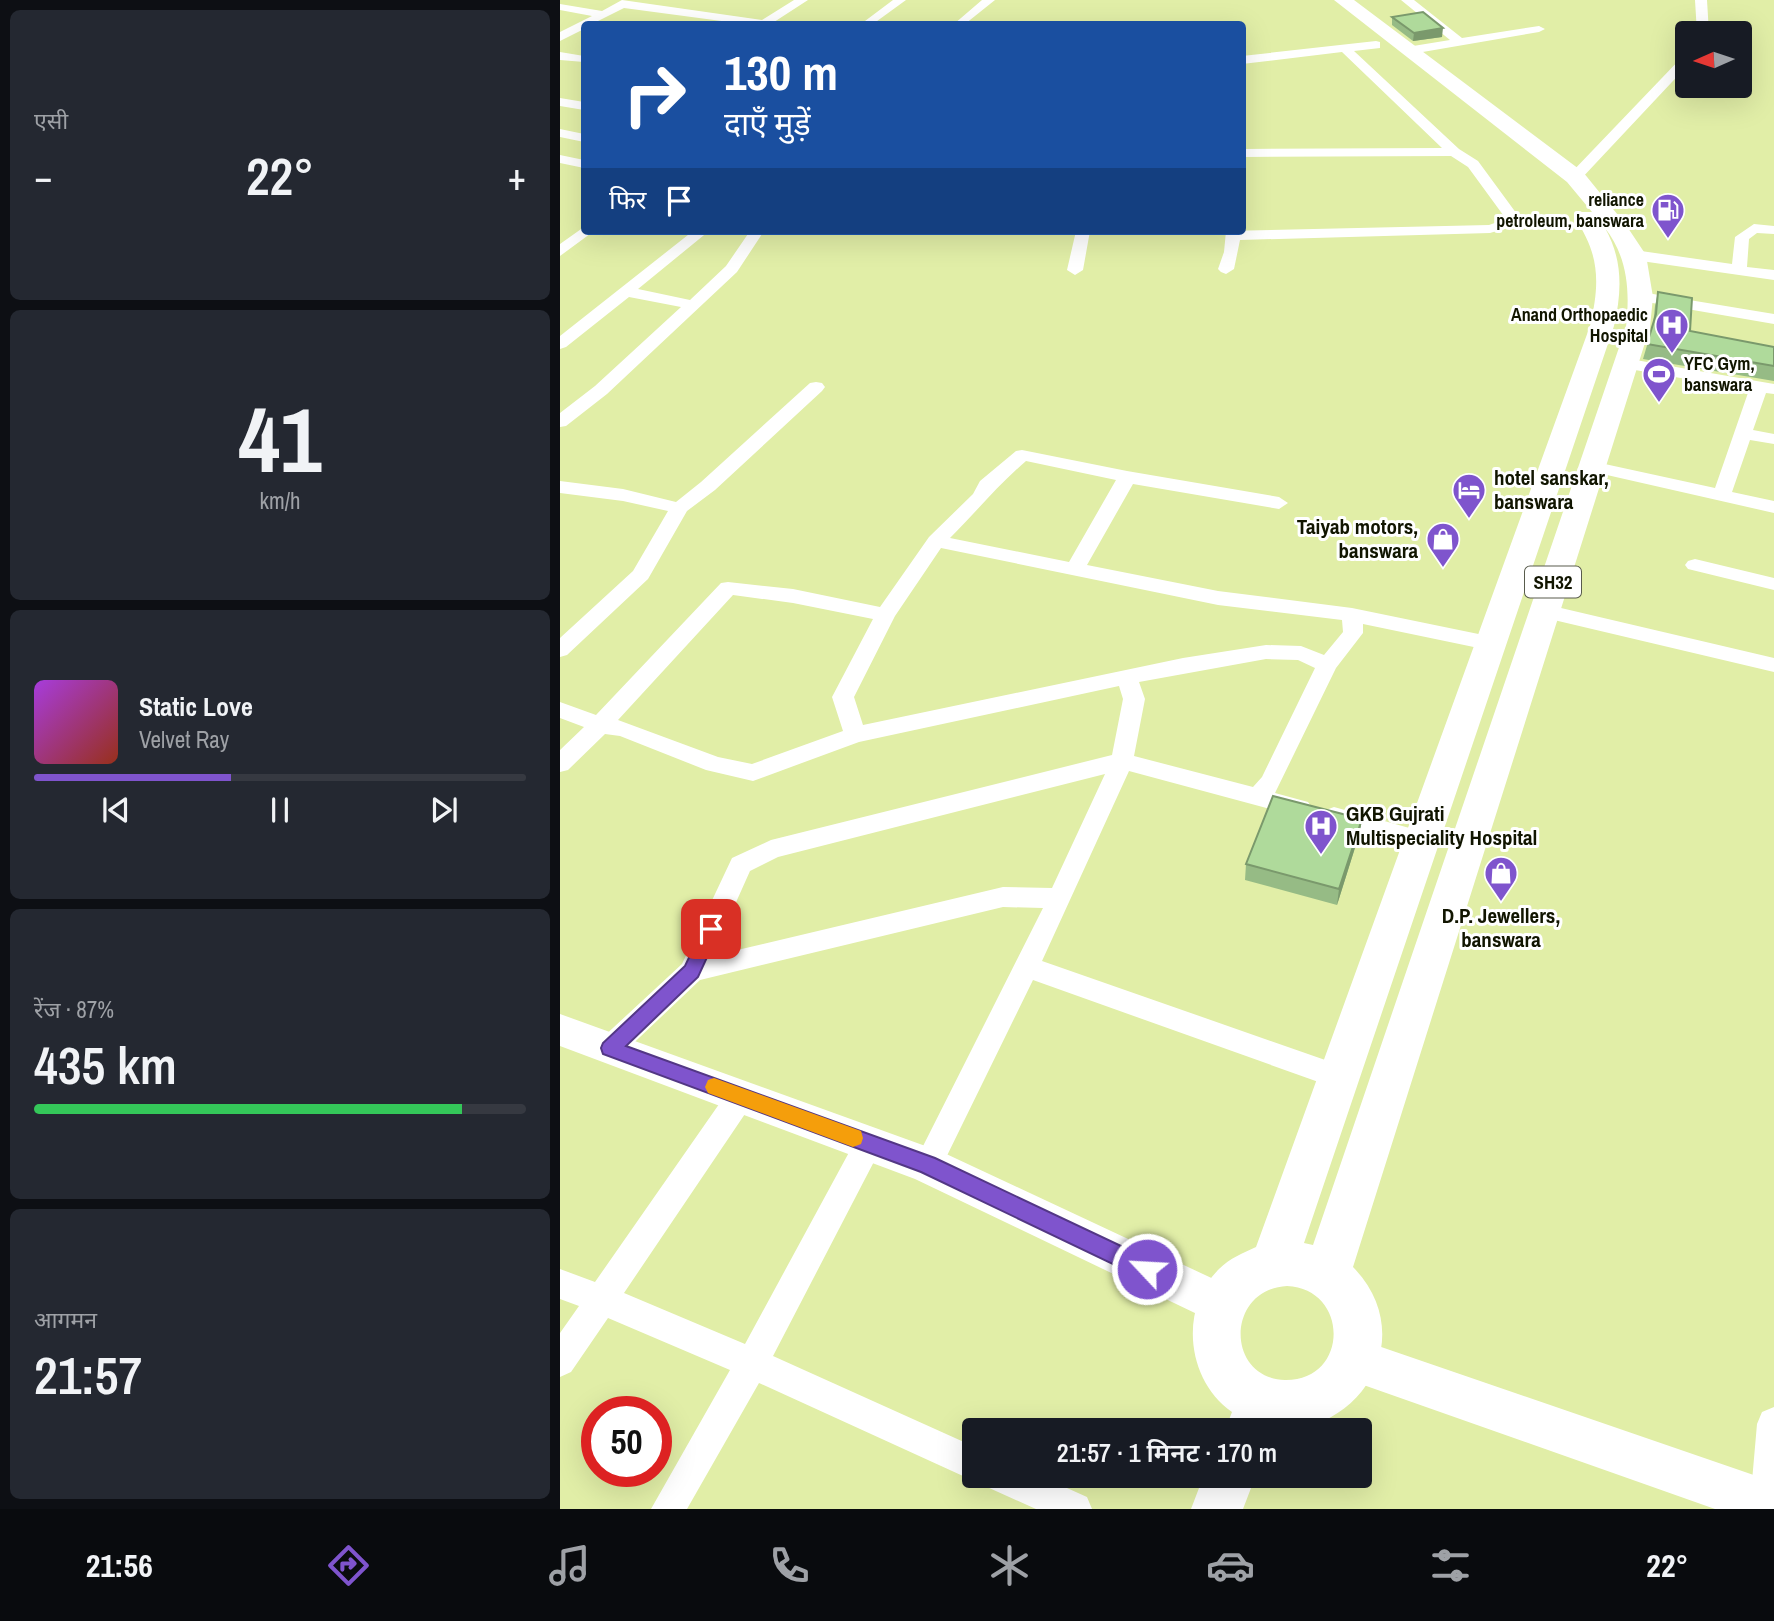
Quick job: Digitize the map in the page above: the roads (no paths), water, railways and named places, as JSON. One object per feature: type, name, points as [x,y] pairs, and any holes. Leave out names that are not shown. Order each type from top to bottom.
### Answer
[{"type":"main road","name":"SH32","points":[[1275,1263],[1493,644],[1609,300],[1609,269],[1604,247],[1588,221],[1564,193],[1524,159],[1361,47],[1315,0]]},
{"type":"main road","name":"SH32","points":[[1326,1277],[1638,327],[1641,297],[1634,255],[1618,230],[1575,177],[1412,50],[1343,0]]},
{"type":"main road","points":[[560,1030],[928,1165],[1220,1304]]},
{"type":"main road","points":[[1275,1263],[1293,1263],[1310,1268],[1340,1289],[1354,1314],[1358,1341],[1355,1360],[1341,1384],[1319,1400],[1301,1405],[1281,1405],[1256,1415],[1245,1390],[1231,1376],[1222,1359],[1216,1322],[1220,1304],[1242,1276],[1275,1263]]},
{"type":"main road","points":[[1355,1360],[1770,1505]]},
{"type":"main road","points":[[1217,1509],[1225,1488]]},
{"type":"street","points":[[769,21],[802,0]]},
{"type":"street","points":[[870,21],[900,0]]},
{"type":"street","points":[[963,21],[989,0]]},
{"type":"street","points":[[1407,0],[1460,42]]},
{"type":"street","points":[[1701,0],[1702,21]]},
{"type":"street","points":[[588,21],[627,2],[745,21]]},
{"type":"street","points":[[560,7],[602,13]]},
{"type":"street","points":[[560,37],[581,25]]},
{"type":"street","points":[[1412,50],[1539,29]]},
{"type":"street","points":[[1246,60],[1361,47],[1454,152],[1473,164],[1515,221],[1490,229],[1246,233]]},
{"type":"street","points":[[560,56],[581,59]]},
{"type":"street","points":[[1575,177],[1675,72]]},
{"type":"street","points":[[560,102],[581,106]]},
{"type":"street","points":[[560,134],[581,138]]},
{"type":"street","points":[[1246,153],[1454,152]]},
{"type":"street","points":[[560,159],[581,163]]},
{"type":"street","points":[[1739,271],[1742,237],[1754,228],[1774,230]]},
{"type":"street","points":[[560,251],[582,235]]},
{"type":"street","points":[[560,344],[697,235]]},
{"type":"street","points":[[560,422],[601,390],[732,269],[754,235]]},
{"type":"street","points":[[1075,270],[1082,235]]},
{"type":"street","points":[[1226,270],[1233,235]]},
{"type":"street","points":[[1634,255],[1774,275]]},
{"type":"street","points":[[627,292],[693,305]]},
{"type":"street","points":[[1641,297],[1774,319]]},
{"type":"street","points":[[1624,363],[1767,388],[1744,434],[1722,494]]},
{"type":"street","points":[[560,650],[640,575],[679,508],[708,486],[816,387]]},
{"type":"street","points":[[1744,434],[1774,439]]},
{"type":"street","points":[[855,735],[843,697],[885,615],[936,541],[981,497],[987,485],[1022,455],[1127,477],[1279,503]]},
{"type":"street","points":[[1591,466],[1774,507]]},
{"type":"street","points":[[1075,569],[1127,477]]},
{"type":"street","points":[[560,486],[608,495],[623,495],[679,508]]},
{"type":"street","points":[[936,541],[1217,598],[1352,615],[1493,644]]},
{"type":"street","points":[[1695,565],[1774,584]]},
{"type":"street","points":[[560,764],[600,726],[728,588],[793,596],[885,615]]},
{"type":"street","points":[[1544,611],[1774,664]]},
{"type":"street","points":[[1258,797],[1271,782],[1327,665],[1353,633],[1352,615]]},
{"type":"street","points":[[560,710],[600,726],[624,729],[714,764],[753,773],[855,735],[1183,665],[1266,652],[1301,653],[1327,665]]},
{"type":"street","points":[[928,1165],[1027,967],[1122,761],[1134,699],[1127,677]]},
{"type":"street","points":[[610,1048],[692,971],[741,865],[771,849],[1122,761],[1422,840]]},
{"type":"street","points":[[692,971],[1003,897],[1060,898]]},
{"type":"street","points":[[1027,967],[1341,1078]]},
{"type":"street","points":[[560,1361],[741,1096]]},
{"type":"street","points":[[667,1509],[753,1362],[869,1143]]},
{"type":"street","points":[[560,1284],[753,1362],[962,1458]]},
{"type":"street","points":[[1770,1505],[1774,1423]]},
{"type":"street","points":[[1028,1488],[1075,1509]]},
{"type":"place","name":"reliance petroleum, banswara","points":[[1668,240]]},
{"type":"place","name":"Anand Orthopaedic Hospital","points":[[1672,355]]},
{"type":"place","name":"YFC Gym, banswara","points":[[1659,404]]},
{"type":"place","name":"hotel sanskar, banswara","points":[[1469,520]]},
{"type":"place","name":"Taiyab motors, banswara","points":[[1443,569]]},
{"type":"place","name":"GKB Gujrati Multispeciality Hospital","points":[[1321,856]]},
{"type":"place","name":"D.P. Jewellers, banswara","points":[[1501,903]]}]
